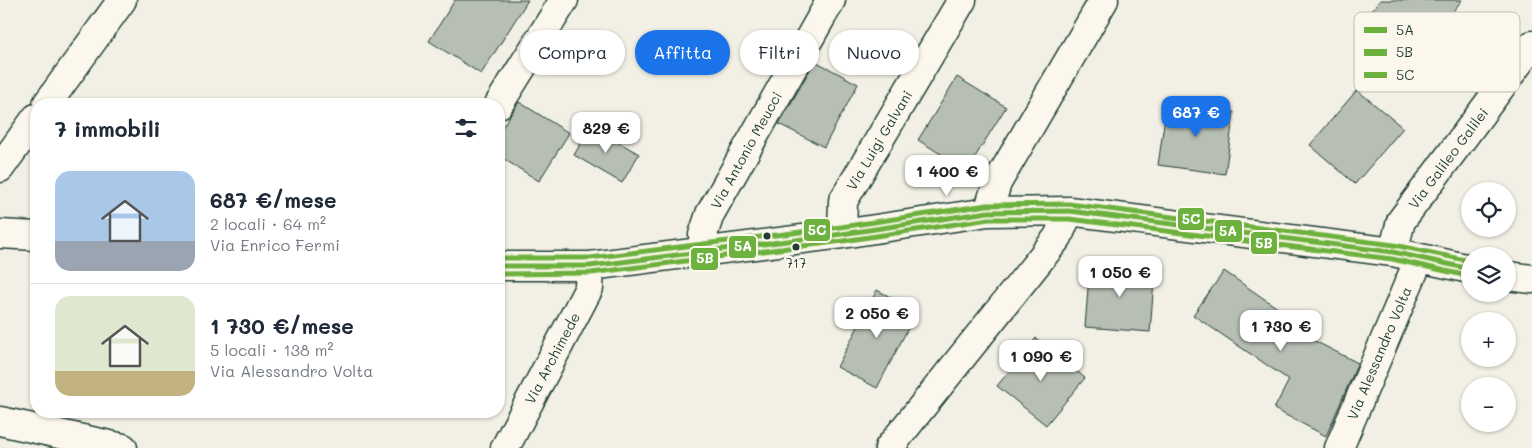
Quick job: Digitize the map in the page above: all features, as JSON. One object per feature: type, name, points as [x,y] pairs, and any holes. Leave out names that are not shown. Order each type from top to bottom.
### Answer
[{"type":"street","points":[[51,98],[122,0]]},
{"type":"street","points":[[503,98],[564,0]]},
{"type":"street","name":"Via Antonio Meucci","points":[[704,252],[703,235],[710,214],[831,0]]},
{"type":"street","name":"Via Luigi Galvani","points":[[842,234],[843,201],[962,0]]},
{"type":"street","points":[[988,212],[996,183],[1104,0]]},
{"type":"street","name":"Via Galileo Galilei","points":[[1520,61],[1532,45]]},
{"type":"street","name":"Via Galileo Galilei","points":[[1406,255],[1401,221],[1497,92]]},
{"type":"street","points":[[0,168],[30,126]]},
{"type":"street","points":[[889,448],[1058,237],[1069,211]]},
{"type":"street","points":[[505,266],[590,266],[842,234],[988,212],[1069,211],[1406,255],[1461,267]]},
{"type":"street","points":[[0,234],[30,236]]},
{"type":"street","name":"Via Alessandro Volta","points":[[1339,448],[1406,255]]},
{"type":"street","name":"Via Archimede","points":[[505,448],[589,288],[590,266]]},
{"type":"street","points":[[1516,277],[1532,279]]},
{"type":"street","points":[[0,421],[123,448]]},
{"type":"building","points":[[455,0],[528,0],[481,74],[429,41]]},
{"type":"building","points":[[1380,0],[1462,0],[1453,12],[1371,12]]},
{"type":"building","points":[[819,63],[829,68],[829,75],[841,75],[858,84],[824,147],[779,124],[807,75],[819,75]]},
{"type":"building","points":[[957,77],[1006,107],[967,170],[918,140]]},
{"type":"building","points":[[1355,92],[1359,92],[1403,128],[1355,184],[1310,145]]},
{"type":"building","points":[[519,102],[569,133],[539,181],[505,160],[505,123]]},
{"type":"building","points":[[1167,103],[1234,112],[1225,174],[1158,165]]},
{"type":"building","points":[[591,126],[639,154],[622,183],[574,155]]},
{"type":"building","points":[[1090,263],[1155,268],[1150,332],[1085,327]]},
{"type":"building","points":[[1224,271],[1308,329],[1303,335],[1358,363],[1326,436],[1274,409],[1289,380],[1193,315]]},
{"type":"building","points":[[877,290],[917,311],[877,388],[837,367]]},
{"type":"building","points":[[1036,338],[1085,378],[1046,425],[997,386]]},
{"type":"transit line","name":"5C","points":[[505,258],[590,258],[841,227],[987,205],[1069,204],[1394,245],[1461,259]]},
{"type":"transit line","name":"5A","points":[[505,266],[590,266],[842,234],[988,212],[1069,211],[1393,252],[1461,267]]},
{"type":"transit line","name":"5B","points":[[505,274],[591,273],[843,241],[989,219],[1069,219],[1392,259],[1461,274]]},
{"type":"place","name":"717","points":[[796,247]]}]
